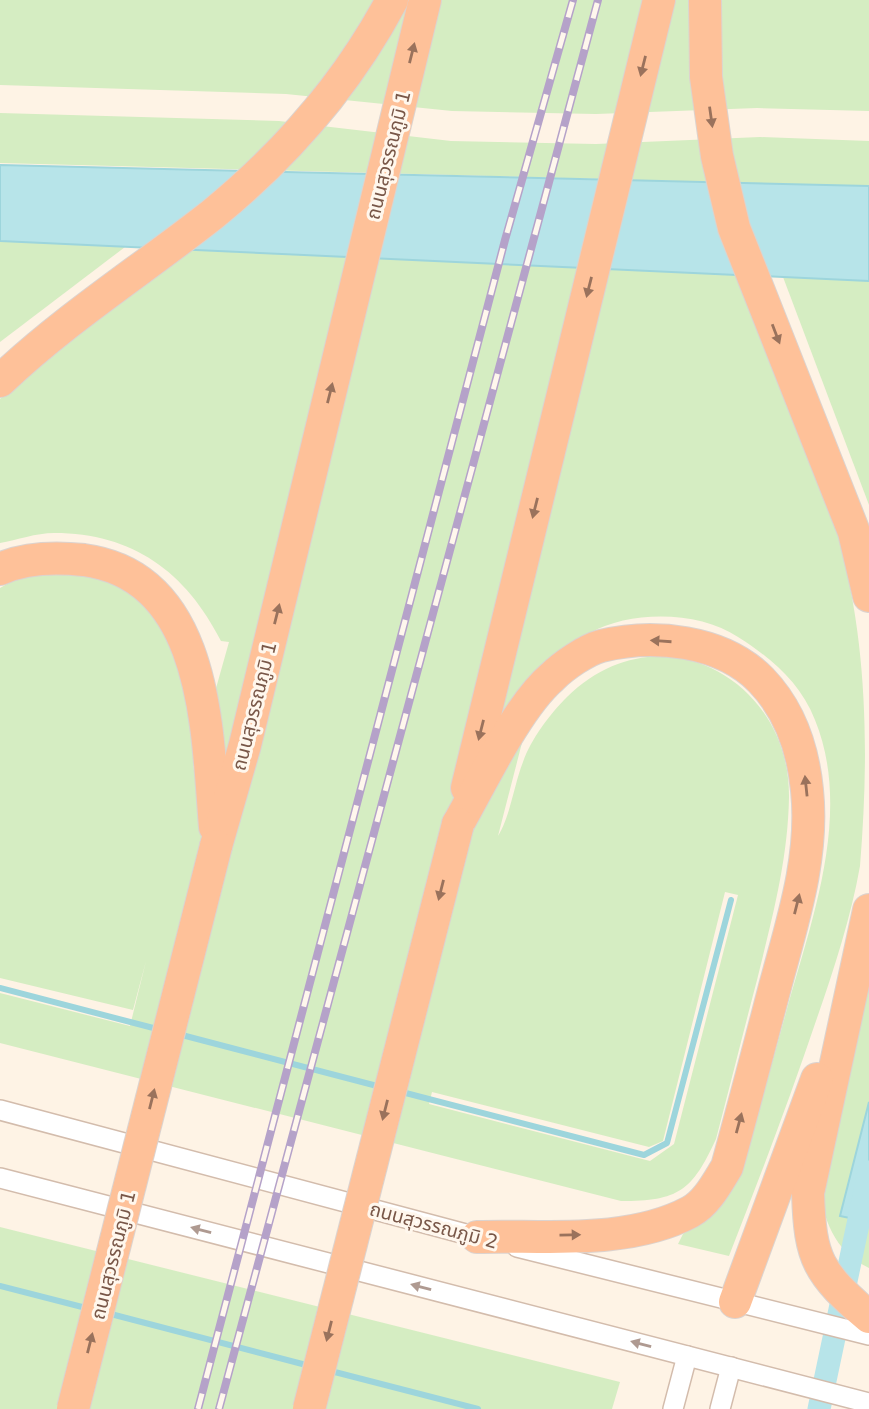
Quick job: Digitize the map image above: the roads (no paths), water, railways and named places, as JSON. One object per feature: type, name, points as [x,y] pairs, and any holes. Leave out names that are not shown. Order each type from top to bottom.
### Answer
[{"type":"highway","points":[[0,381],[76,318],[214,213],[273,160],[307,124],[349,70],[392,0]]},
{"type":"highway","name":"ถนนสุวรรณภูมิ 1","points":[[73,1409],[216,846],[245,745],[425,0]]},
{"type":"highway","points":[[309,1409],[458,824],[659,0]]},
{"type":"highway","points":[[705,0],[706,77],[717,156],[734,228],[854,532],[869,596]]},
{"type":"highway","points":[[0,569],[55,557],[105,563],[153,591],[182,629],[198,678],[208,746],[216,846]]},
{"type":"highway","points":[[458,824],[525,707],[552,676],[598,647],[640,640],[685,643],[725,655],[759,678],[780,704],[802,752],[808,793],[806,854],[798,902],[727,1167],[705,1199],[691,1212],[654,1225],[617,1232],[477,1237]]},
{"type":"highway","points":[[869,910],[808,1193],[810,1241],[829,1279],[869,1317]]},
{"type":"highway","points":[[735,1301],[857,969]]},
{"type":"street","name":"ถนนสุวรรณภูมิ 2","points":[[0,1110],[477,1237],[869,1335]]},
{"type":"street","points":[[0,1178],[869,1403]]},
{"type":"street","points":[[673,1409],[687,1356]]},
{"type":"street","points":[[720,1409],[731,1367]]},
{"type":"water","points":[[0,165],[869,186],[869,281],[0,241]]},
{"type":"water","points":[[869,1102],[869,1222],[840,1216]]},
{"type":"waterway","points":[[398,1091],[644,1155],[667,1143],[731,900]]},
{"type":"waterway","points":[[0,988],[161,1030]]},
{"type":"waterway","points":[[178,1034],[381,1087]]},
{"type":"waterway","points":[[819,1409],[869,1172]]},
{"type":"waterway","points":[[0,1286],[90,1309]]},
{"type":"waterway","points":[[107,1313],[310,1366]]},
{"type":"waterway","points":[[327,1370],[478,1409]]},
{"type":"railway","points":[[198,1409],[505,240],[573,0]]},
{"type":"railway","points":[[219,1409],[598,0]]}]
